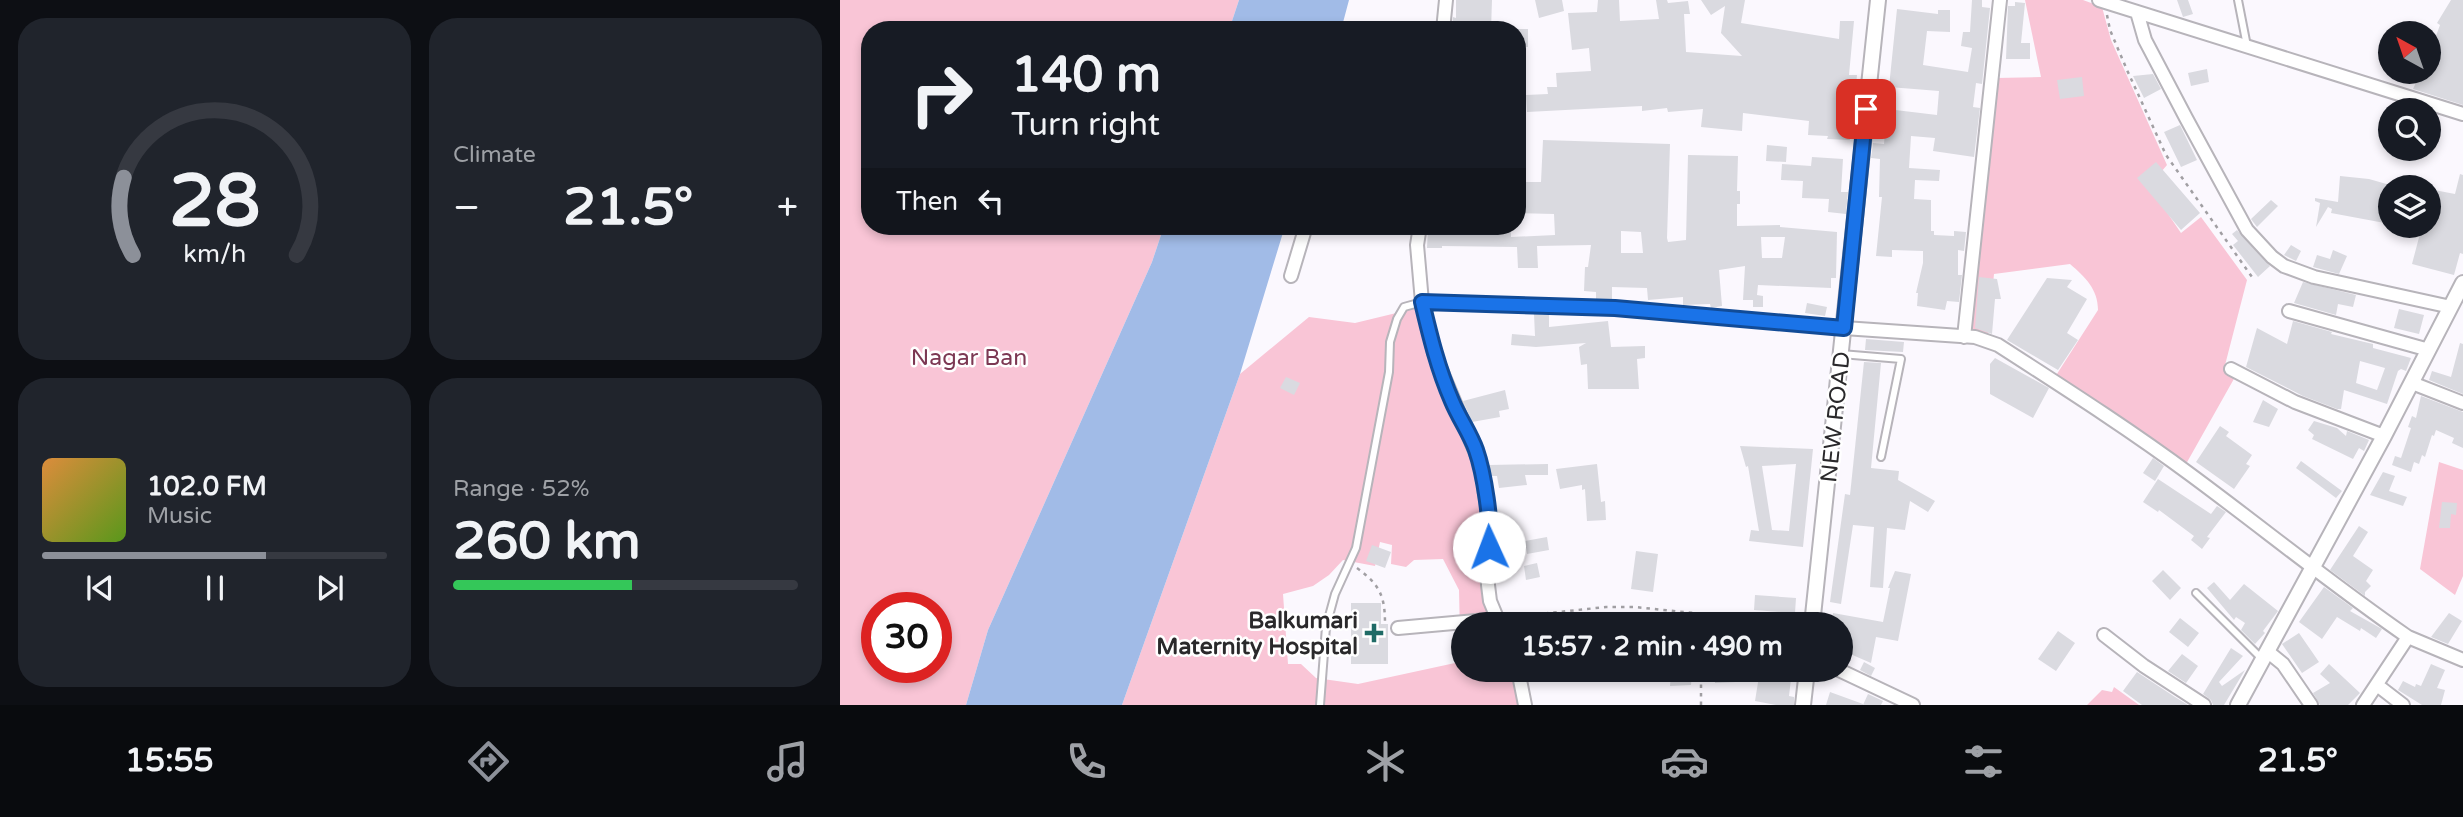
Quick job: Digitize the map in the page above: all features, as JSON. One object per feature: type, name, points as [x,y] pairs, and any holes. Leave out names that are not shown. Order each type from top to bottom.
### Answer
[{"type":"street","points":[[1444,21],[1446,0]]},
{"type":"street","name":"NEW ROAD","points":[[1813,612],[1878,0]]},
{"type":"street","points":[[1964,337],[2000,0]]},
{"type":"street","points":[[2102,1],[2463,114]]},
{"type":"street","points":[[2137,12],[2144,40],[2210,163],[2247,230],[2272,257],[2284,266],[2314,277],[2451,307]]},
{"type":"street","points":[[1292,276],[1303,235]]},
{"type":"street","points":[[1419,235],[1422,302],[1434,353],[1480,463],[1491,532],[1487,562],[1488,585],[1495,612]]},
{"type":"street","points":[[2238,705],[2384,436],[2463,283]]},
{"type":"street","points":[[1422,302],[1615,308],[1975,337],[1998,345],[2098,409],[2190,474],[2358,603],[2408,637],[2463,660]]},
{"type":"street","points":[[2289,311],[2429,350]]},
{"type":"street","points":[[2231,369],[2295,401],[2384,436]]},
{"type":"street","points":[[2412,383],[2463,403]]},
{"type":"street","points":[[1398,628],[1451,625]]},
{"type":"street","points":[[2104,635],[2144,666],[2204,705]]},
{"type":"street","points":[[2362,705],[2408,637]]},
{"type":"street","points":[[2264,655],[2283,664],[2311,705]]},
{"type":"street","points":[[1853,677],[1913,705]]},
{"type":"street","points":[[1520,682],[1525,705]]},
{"type":"street","points":[[1803,705],[1806,682]]},
{"type":"street","points":[[2377,685],[2403,705]]},
{"type":"lane","points":[[2238,0],[2247,46]]},
{"type":"lane","points":[[1320,705],[1326,627],[1335,594],[1356,548],[1389,372],[1390,342],[1404,307],[1422,302]]},
{"type":"lane","points":[[1841,354],[1902,359],[1881,457]]},
{"type":"lane","points":[[2196,593],[2264,655]]},
{"type":"path","points":[[2102,1],[2110,30],[2166,155],[2252,277]]},
{"type":"path","points":[[1349,563],[1366,574],[1381,593],[1385,601],[1385,624]]},
{"type":"path","points":[[1570,612],[1606,607],[1676,612]]},
{"type":"path","points":[[1701,682],[1701,705]]},
{"type":"green space","name":"Nagar Ban","points":[[840,0],[1239,0],[1232,21],[861,21],[861,235],[1161,235],[1152,262],[988,630],[966,705],[840,705]]},
{"type":"green space","points":[[2025,0],[2083,0],[2102,7],[2111,40],[2167,165],[2149,186],[2181,233],[2201,217],[2247,280],[2224,369],[2235,377],[2186,464],[2055,377],[2098,310],[2093,290],[2070,264],[1994,274],[1988,336],[1971,332],[1969,329],[1996,78],[2041,77]]},
{"type":"green space","points":[[1417,308],[1434,370],[1466,444],[1472,466],[1484,531],[1479,574],[1488,612],[1459,612],[1459,590],[1443,559],[1414,560],[1406,567],[1391,564],[1392,545],[1380,542],[1375,566],[1343,560],[1329,575],[1313,586],[1283,594],[1288,664],[1301,664],[1316,678],[1358,684],[1451,664],[1451,682],[1513,682],[1519,705],[1122,705],[1240,374],[1309,317],[1355,323]]},
{"type":"green space","points":[[2439,462],[2463,470],[2463,576],[2455,595],[2420,569]]},
{"type":"green space","points":[[2114,687],[2139,705],[2087,705],[2102,690],[2112,692]]},
{"type":"water","points":[[1239,0],[1349,0],[1343,21],[1232,21]]},
{"type":"water","points":[[1161,235],[1282,235],[1240,374],[1122,705],[966,705],[988,630],[1152,262]]},
{"type":"building","points":[[1456,0],[1492,0],[1491,21],[1453,21],[1453,17],[1456,18]]},
{"type":"building","points":[[1535,0],[1562,0],[1564,11],[1539,18]]},
{"type":"building","points":[[1598,0],[1619,0],[1620,21],[1659,19],[1656,0],[1667,0],[1668,3],[1688,1],[1690,14],[1684,14],[1686,52],[1742,56],[1721,33],[1725,6],[1711,15],[1701,0],[1745,0],[1741,23],[1839,39],[1840,21],[1854,21],[1849,75],[1857,75],[1856,86],[1849,85],[1847,112],[1850,112],[1847,131],[1850,140],[1808,135],[1809,121],[1743,113],[1742,131],[1701,127],[1703,109],[1668,112],[1667,108],[1642,111],[1642,106],[1527,112],[1526,95],[1548,94],[1547,87],[1557,87],[1556,73],[1591,71],[1589,48],[1572,50],[1568,13],[1597,12]]},
{"type":"building","points":[[1972,0],[1982,0],[1982,7],[1990,8],[1982,84],[1976,83],[1973,107],[1980,108],[1974,157],[1933,151],[1935,138],[1911,136],[1909,168],[1940,170],[1939,181],[1915,180],[1914,199],[1931,200],[1931,231],[1934,231],[1934,235],[1954,236],[1954,231],[1966,232],[1964,251],[1958,250],[1958,275],[1962,275],[1959,302],[1947,301],[1945,310],[1917,306],[1916,293],[1923,251],[1892,250],[1892,257],[1876,256],[1882,197],[1879,197],[1880,159],[1871,158],[1873,143],[1884,144],[1887,109],[1937,115],[1939,91],[1889,87],[1897,9],[1938,14],[1938,10],[1950,10],[1950,32],[1927,31],[1923,65],[1968,72],[1972,48],[1961,46],[1963,32],[1970,32]]},
{"type":"building","points":[[2177,0],[2188,0],[2193,14],[2183,17]]},
{"type":"building","points":[[2451,0],[2463,0],[2463,105],[2413,89],[2415,84],[2441,84],[2441,21],[2438,21]]},
{"type":"building","points":[[2015,2],[2025,3],[2021,43],[2030,43],[2030,59],[2006,59],[2008,6],[2015,6]]},
{"type":"building","points":[[1526,29],[1528,29],[1526,47]]},
{"type":"building","points":[[2207,69],[2209,82],[2191,86],[2188,73]]},
{"type":"building","points":[[2153,74],[2161,89],[2144,98],[2133,76]]},
{"type":"building","points":[[2082,77],[2084,96],[2060,99],[2057,80]]},
{"type":"building","points":[[2180,125],[2197,160],[2181,167],[2164,132]]},
{"type":"building","points":[[1543,140],[1670,144],[1667,238],[1668,242],[1686,240],[1688,155],[1738,156],[1737,191],[1740,191],[1740,204],[1737,204],[1737,226],[1780,225],[1837,232],[1836,278],[1831,278],[1831,288],[1758,285],[1757,295],[1763,296],[1763,307],[1753,307],[1753,300],[1743,300],[1745,266],[1719,270],[1722,306],[1711,308],[1710,304],[1683,305],[1683,297],[1648,300],[1647,288],[1612,287],[1612,299],[1596,299],[1596,292],[1584,291],[1585,267],[1588,267],[1591,245],[1537,246],[1538,268],[1518,268],[1517,247],[1427,248],[1428,235],[1555,235],[1554,214],[1526,213],[1526,182],[1541,182]],"holes":[[[1621,231],[1641,232],[1643,253],[1621,253]],[[1761,237],[1785,237],[1782,258],[1762,258]]]},
{"type":"building","points":[[1767,145],[1787,147],[1786,162],[1766,161]]},
{"type":"building","points":[[1812,157],[1843,159],[1841,192],[1848,192],[1846,214],[1828,212],[1829,199],[1802,198],[1803,181],[1781,180],[1782,164],[1811,166]]},
{"type":"building","points":[[2156,162],[2200,213],[2181,230],[2137,178]]},
{"type":"building","points":[[2460,174],[2463,175],[2463,254],[2460,253],[2454,275],[2412,264],[2419,238],[2441,238],[2441,191],[2455,194]]},
{"type":"building","points":[[2340,176],[2378,182],[2378,222],[2331,213],[2332,209],[2328,207],[2316,227],[2320,203],[2315,201],[2315,198],[2338,202]]},
{"type":"building","points":[[2271,200],[2278,206],[2257,227],[2251,219]]},
{"type":"building","points":[[2237,230],[2270,266],[2258,277],[2233,245],[2238,241],[2232,234]]},
{"type":"building","points":[[2291,245],[2301,251],[2296,261],[2284,255]]},
{"type":"building","points":[[2333,250],[2347,256],[2339,274],[2313,267],[2317,255],[2330,259]]},
{"type":"building","points":[[1979,277],[1997,279],[2001,299],[1995,299],[1992,334],[1975,328]]},
{"type":"building","points":[[2047,278],[2072,280],[2067,287],[2087,299],[2067,333],[2078,340],[2058,370],[2007,340]]},
{"type":"building","points":[[2303,282],[2356,295],[2353,307],[2338,304],[2336,315],[2294,303]]},
{"type":"building","points":[[1807,303],[1827,307],[1825,316],[1805,313]]},
{"type":"building","points":[[2399,309],[2424,315],[2419,334],[2394,328]]},
{"type":"building","points":[[1534,314],[1549,315],[1549,327],[1608,321],[1611,347],[1645,346],[1645,358],[1637,359],[1639,389],[1588,389],[1587,364],[1581,365],[1579,347],[1586,343],[1536,347],[1511,345],[1512,334],[1535,336]]},
{"type":"building","points":[[2293,321],[2411,358],[2406,371],[2398,371],[2387,404],[2344,390],[2341,409],[2337,409],[2303,396],[2246,367],[2257,328],[2287,344]],"holes":[[[2360,361],[2385,368],[2377,390],[2356,383]]]},
{"type":"building","points":[[1866,339],[1904,342],[1903,352],[1865,350]]},
{"type":"building","points":[[2460,343],[2463,344],[2463,394],[2429,380],[2432,371],[2451,377]]},
{"type":"building","points":[[1995,358],[2049,388],[2033,418],[1990,394],[1990,364]]},
{"type":"building","points":[[1864,362],[1881,363],[1871,468],[1899,471],[1898,480],[1935,501],[1928,512],[1910,501],[1905,530],[1887,528],[1883,588],[1870,587],[1874,527],[1853,525],[1841,604],[1830,602],[1845,494],[1850,495]]},
{"type":"building","points":[[1286,377],[1300,383],[1294,395],[1280,388]]},
{"type":"building","points":[[1505,390],[1509,409],[1499,411],[1500,417],[1472,422],[1463,401]]},
{"type":"building","points":[[2421,396],[2463,412],[2463,448],[2452,443],[2454,438],[2436,430],[2425,457],[2422,455],[2419,464],[2414,462],[2411,472],[2392,465],[2395,456],[2401,458],[2411,428],[2408,427],[2412,416],[2416,418]]},
{"type":"building","points":[[2263,400],[2278,409],[2269,427],[2253,422]]},
{"type":"building","points":[[2314,421],[2337,428],[2346,436],[2347,431],[2369,440],[2364,451],[2359,448],[2353,459],[2312,439],[2314,435],[2308,430]]},
{"type":"building","points":[[2220,426],[2229,432],[2226,436],[2252,455],[2246,464],[2250,466],[2234,489],[2196,462]]},
{"type":"building","points":[[1740,446],[1813,449],[1803,547],[1749,541],[1751,530],[1759,531],[1748,466],[1746,467]],"holes":[[[1796,464],[1789,531],[1772,530],[1762,466]]]},
{"type":"building","points":[[2153,458],[2164,466],[2155,481],[2143,473]]},
{"type":"building","points":[[2301,461],[2342,491],[2336,498],[2296,468]]},
{"type":"building","points":[[1548,464],[1548,475],[1525,475],[1527,485],[1499,488],[1497,476],[1491,476],[1489,465]]},
{"type":"building","points":[[1597,464],[1606,520],[1587,521],[1585,489],[1582,490],[1582,485],[1560,489],[1556,469]]},
{"type":"building","points":[[2383,472],[2395,476],[2389,491],[2407,497],[2403,506],[2370,495]]},
{"type":"building","points":[[2158,479],[2211,514],[2217,506],[2226,512],[2207,537],[2210,538],[2202,549],[2191,540],[2194,536],[2159,510],[2158,512],[2143,502]]},
{"type":"building","points":[[2442,502],[2457,503],[2456,515],[2451,514],[2450,528],[2439,528]]},
{"type":"building","points":[[2359,526],[2368,532],[2353,556],[2373,570],[2366,581],[2371,586],[2365,596],[2330,570]]},
{"type":"building","points":[[1547,537],[1549,550],[1527,554],[1525,541]]},
{"type":"building","points":[[1372,545],[1391,552],[1385,568],[1366,561]]},
{"type":"building","points":[[1636,551],[1658,554],[1653,592],[1631,589]]},
{"type":"building","points":[[1506,553],[1507,562],[1496,563],[1497,554]]},
{"type":"building","points":[[1537,563],[1540,577],[1526,580],[1524,566]]},
{"type":"building","points":[[2163,570],[2181,588],[2170,600],[2152,581]]},
{"type":"building","points":[[1895,571],[1911,574],[1898,641],[1876,637],[1871,663],[1853,655],[1853,617],[1883,622],[1888,588]]},
{"type":"building","points":[[2214,582],[2230,600],[2244,584],[2278,611],[2255,644],[2241,630],[2245,623],[2236,617],[2234,620],[2207,588]]},
{"type":"building","points":[[2324,587],[2353,608],[2350,611],[2382,629],[2376,638],[2337,617],[2322,639],[2299,622]]},
{"type":"building","points":[[1755,595],[1796,598],[1795,612],[1754,610]]},
{"type":"building","points":[[1351,603],[1381,603],[1381,624],[1388,624],[1388,664],[1351,664]]},
{"type":"building","points":[[2449,613],[2462,621],[2448,644],[2431,637]]},
{"type":"building","points":[[2180,618],[2199,633],[2188,647],[2169,632]]},
{"type":"building","points":[[2058,631],[2075,643],[2056,671],[2038,659]]},
{"type":"building","points":[[2299,633],[2319,662],[2302,673],[2282,644]]},
{"type":"building","points":[[2231,648],[2243,656],[2219,682],[2222,686],[2245,670],[2224,705],[2213,705],[2203,694]]},
{"type":"building","points":[[2182,654],[2198,666],[2186,683],[2168,671]]},
{"type":"building","points":[[1864,662],[1875,668],[1871,676],[1860,670]]},
{"type":"building","points":[[2329,664],[2360,693],[2348,705],[2320,705],[2313,693],[2330,683],[2320,674]]},
{"type":"building","points":[[2431,664],[2445,670],[2437,688],[2445,690],[2441,705],[2422,705],[2398,690],[2403,681],[2415,687],[2416,684],[2421,686]]},
{"type":"building","points":[[2137,672],[2188,705],[2142,705],[2123,691]]},
{"type":"building","points":[[1670,682],[1691,682],[1691,685],[1670,686]]},
{"type":"building","points":[[1758,682],[1791,682],[1789,696],[1794,697],[1794,705],[1755,701]]},
{"type":"building","points":[[1830,692],[1863,704],[1863,705],[1826,705]]},
{"type":"building","points":[[1868,694],[1883,701],[1881,705],[1863,705]]},
{"type":"place","name":"Balkumari Maternity Hospital","points":[[1374,633]]},
{"type":"route","points":[[1489,547],[1491,532],[1480,463],[1434,353],[1422,302],[1615,308],[1844,328],[1866,109]]}]
